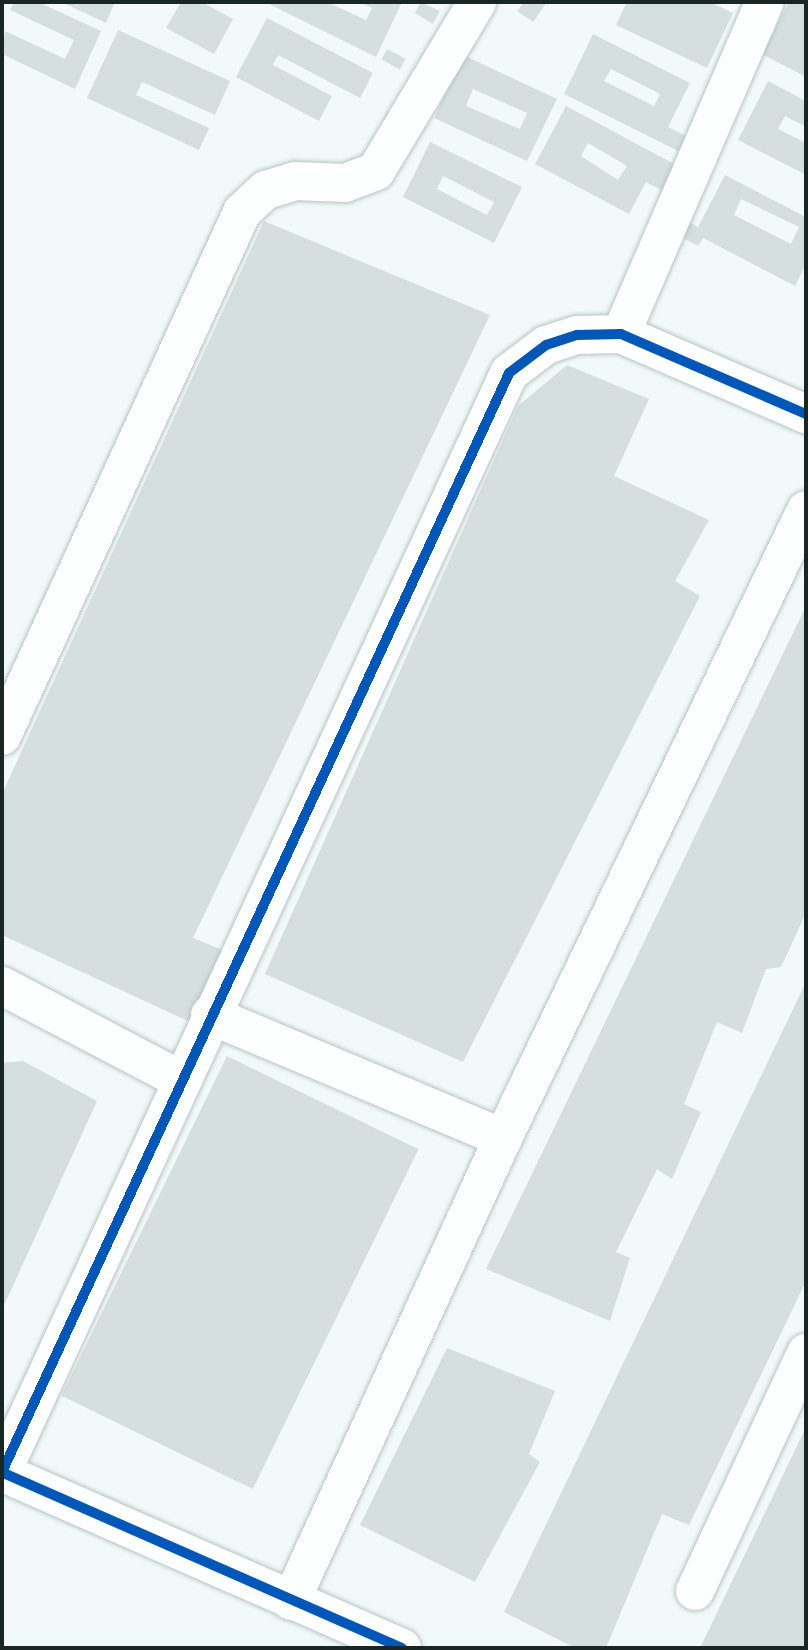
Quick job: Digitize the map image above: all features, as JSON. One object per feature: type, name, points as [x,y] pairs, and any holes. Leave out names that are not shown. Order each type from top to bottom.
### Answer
[{"type":"street","points":[[2,736],[242,212],[276,187],[345,183],[376,171],[477,2]]},
{"type":"street","points":[[621,334],[765,2]]},
{"type":"street","points":[[402,1648],[2,1472],[179,1079],[509,373],[546,345],[577,335],[621,334],[806,414]]},
{"type":"street","points":[[291,1601],[503,1138],[806,510]]},
{"type":"street","points":[[2,986],[179,1079]]},
{"type":"street","points":[[210,1015],[503,1138]]},
{"type":"street","points":[[695,1591],[806,1353]]},
{"type":"building","points":[[14,2],[38,2],[101,31],[75,89],[2,54],[5,31],[65,59],[74,40],[10,10]]},
{"type":"building","points":[[61,2],[115,2],[106,23]]},
{"type":"building","points":[[181,2],[202,2],[233,19],[214,54],[166,28]]},
{"type":"building","points":[[265,2],[327,2],[366,20],[372,8],[359,2],[402,2],[376,57]]},
{"type":"building","points":[[421,2],[440,11],[433,24],[415,13]]},
{"type":"building","points":[[524,2],[547,2],[533,22],[517,11]]},
{"type":"building","points":[[627,2],[710,2],[733,13],[707,68],[616,25]]},
{"type":"building","points":[[789,2],[806,2],[806,77],[762,54]]},
{"type":"building","points":[[267,18],[373,73],[360,98],[278,55],[273,65],[332,96],[319,121],[236,77]]},
{"type":"building","points":[[118,30],[230,81],[215,115],[142,82],[136,95],[209,128],[199,150],[87,98]]},
{"type":"building","points":[[593,34],[690,83],[668,127],[686,136],[678,151],[564,94]],"holes":[[[611,69],[660,94],[654,106],[604,81]]]},
{"type":"building","points":[[387,49],[406,59],[400,69],[381,60]]},
{"type":"building","points":[[463,55],[557,99],[527,161],[434,118]],"holes":[[[473,89],[527,113],[520,129],[466,106]]]},
{"type":"building","points":[[768,81],[806,101],[806,127],[785,116],[778,129],[806,143],[806,175],[738,140]]},
{"type":"building","points":[[566,106],[678,166],[665,192],[646,182],[629,214],[535,164]],"holes":[[[588,143],[627,166],[618,180],[581,156]]]},
{"type":"building","points":[[430,142],[522,187],[494,243],[403,197]],"holes":[[[443,176],[494,202],[487,215],[437,189]]]},
{"type":"building","points":[[725,175],[806,217],[806,264],[795,286],[703,238],[698,246],[679,236],[687,221],[698,227]],"holes":[[[741,199],[799,227],[791,244],[734,215]]]},
{"type":"building","points":[[264,221],[490,315],[193,938],[225,951],[190,1022],[2,935],[2,794]]},
{"type":"building","points":[[567,365],[649,399],[614,476],[709,520],[675,581],[700,596],[463,1062],[265,974],[518,406]]},
{"type":"building","points":[[806,606],[806,913],[781,967],[766,969],[742,1033],[717,1022],[684,1104],[701,1112],[672,1179],[657,1169],[616,1252],[630,1258],[610,1321],[486,1269]]},
{"type":"building","points":[[806,982],[806,1281],[689,1525],[662,1514],[606,1648],[575,1648],[504,1612]]},
{"type":"building","points":[[227,1056],[418,1149],[253,1489],[61,1396]]},
{"type":"building","points":[[23,1061],[97,1101],[2,1310],[2,1063]]},
{"type":"building","points":[[447,1348],[555,1391],[529,1454],[540,1462],[475,1582],[360,1525]]},
{"type":"building","points":[[806,1427],[806,1648],[700,1648]]},
{"type":"cycle path","points":[[402,1648],[2,1472],[509,373],[546,345],[577,335],[621,334],[806,414]]}]
